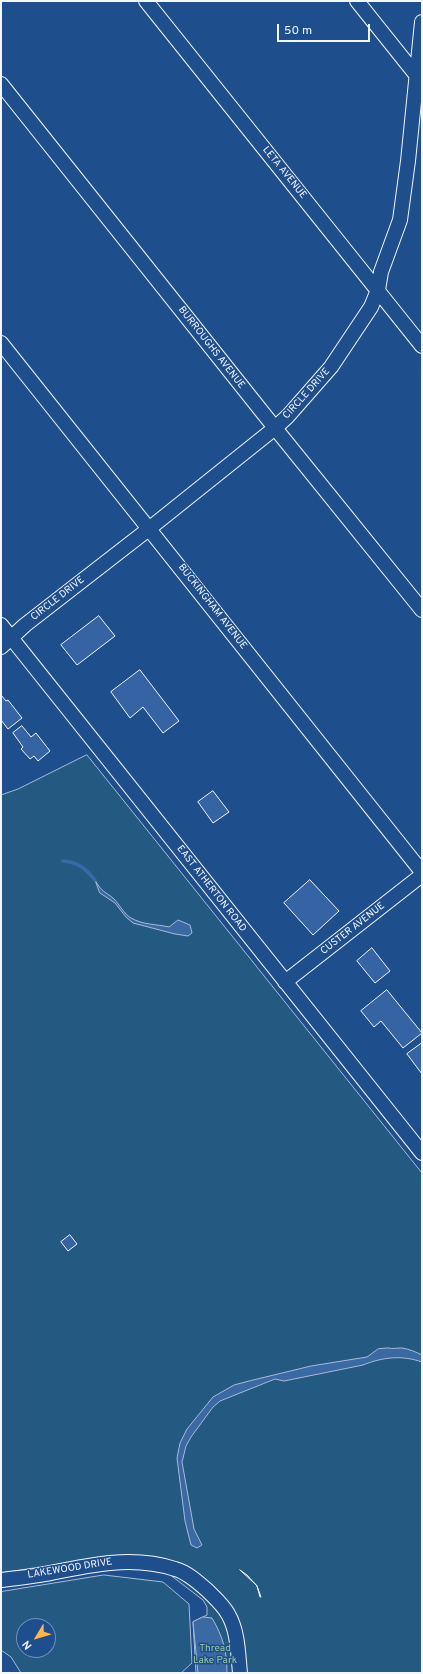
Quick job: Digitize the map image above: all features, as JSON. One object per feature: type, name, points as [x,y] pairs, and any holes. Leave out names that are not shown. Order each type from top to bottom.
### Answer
[{"type":"street","name":"LETA AVENUE","points":[[146,1],[422,346]]},
{"type":"street","points":[[357,1],[417,76]]},
{"type":"street","name":"CIRCLE DRIVE","points":[[1,647],[11,637],[274,428],[288,416],[331,367],[371,307],[378,290],[382,272],[400,220],[408,161],[422,22]]},
{"type":"street","name":"BURROUGHS AVENUE","points":[[1,84],[274,428],[422,610]]},
{"type":"street","name":"BUCKINGHAM AVENUE","points":[[1,343],[150,528],[422,872]]},
{"type":"street","name":"EAST ATHERTON ROAD","points":[[1,625],[284,982],[422,1153]]},
{"type":"street","name":"CUSTER AVENUE","points":[[284,982],[422,875]]},
{"type":"street","name":"LAKEWOOD DRIVE","points":[[1,1580],[45,1574],[86,1565],[114,1562],[142,1562],[176,1569],[202,1586],[216,1599],[228,1614],[236,1637],[240,1673]]},
{"type":"green space","points":[[87,755],[422,1173],[422,1673],[196,1673],[193,1622],[207,1615],[207,1607],[203,1600],[148,1558],[111,1556],[1,1573],[1,795],[18,789]]},
{"type":"green space","points":[[104,1575],[163,1582],[189,1604],[192,1663],[181,1673],[21,1673],[11,1657],[1,1650],[1,1592]]},
{"type":"shaded area","points":[[95,880],[102,890],[114,899],[131,918],[145,923],[169,927],[178,920],[190,925],[192,933],[188,936],[175,934],[133,923],[115,903],[100,893]]},
{"type":"shaded area","points":[[402,1348],[415,1352],[422,1355],[422,1362],[407,1358],[392,1358],[284,1381],[275,1379],[220,1401],[213,1407],[191,1437],[186,1446],[182,1462],[194,1529],[202,1545],[197,1548],[191,1545],[185,1521],[177,1458],[180,1443],[187,1429],[213,1397],[234,1385],[311,1366],[367,1357],[378,1349]]},
{"type":"shaded area","name":"Thread Lake Park","points":[[203,1617],[212,1618],[219,1632],[224,1644],[227,1673],[198,1673],[193,1622]]},
{"type":"building","points":[[99,616],[115,636],[77,665],[61,645]]},
{"type":"building","points":[[140,670],[179,721],[163,733],[143,707],[130,718],[111,692]]},
{"type":"building","points":[[1,695],[6,701],[8,700],[22,718],[8,729],[1,720]]},
{"type":"building","points":[[22,726],[31,737],[36,733],[50,751],[38,761],[34,756],[30,759],[21,749],[23,747],[13,733]]},
{"type":"building","points":[[213,791],[229,812],[213,823],[198,802]]},
{"type":"building","points":[[310,880],[339,911],[313,935],[284,903]]},
{"type":"building","points":[[372,948],[390,971],[375,983],[357,961]]},
{"type":"building","points":[[387,990],[422,1033],[403,1048],[381,1021],[374,1027],[361,1011]]},
{"type":"building","points":[[422,1043],[422,1074],[407,1054]]},
{"type":"building","points":[[70,1235],[77,1244],[68,1251],[61,1242]]},
{"type":"building","points":[[240,1570],[247,1575],[257,1586]]},
{"type":"waterway","points":[[63,861],[73,863],[81,867],[95,880]]}]
